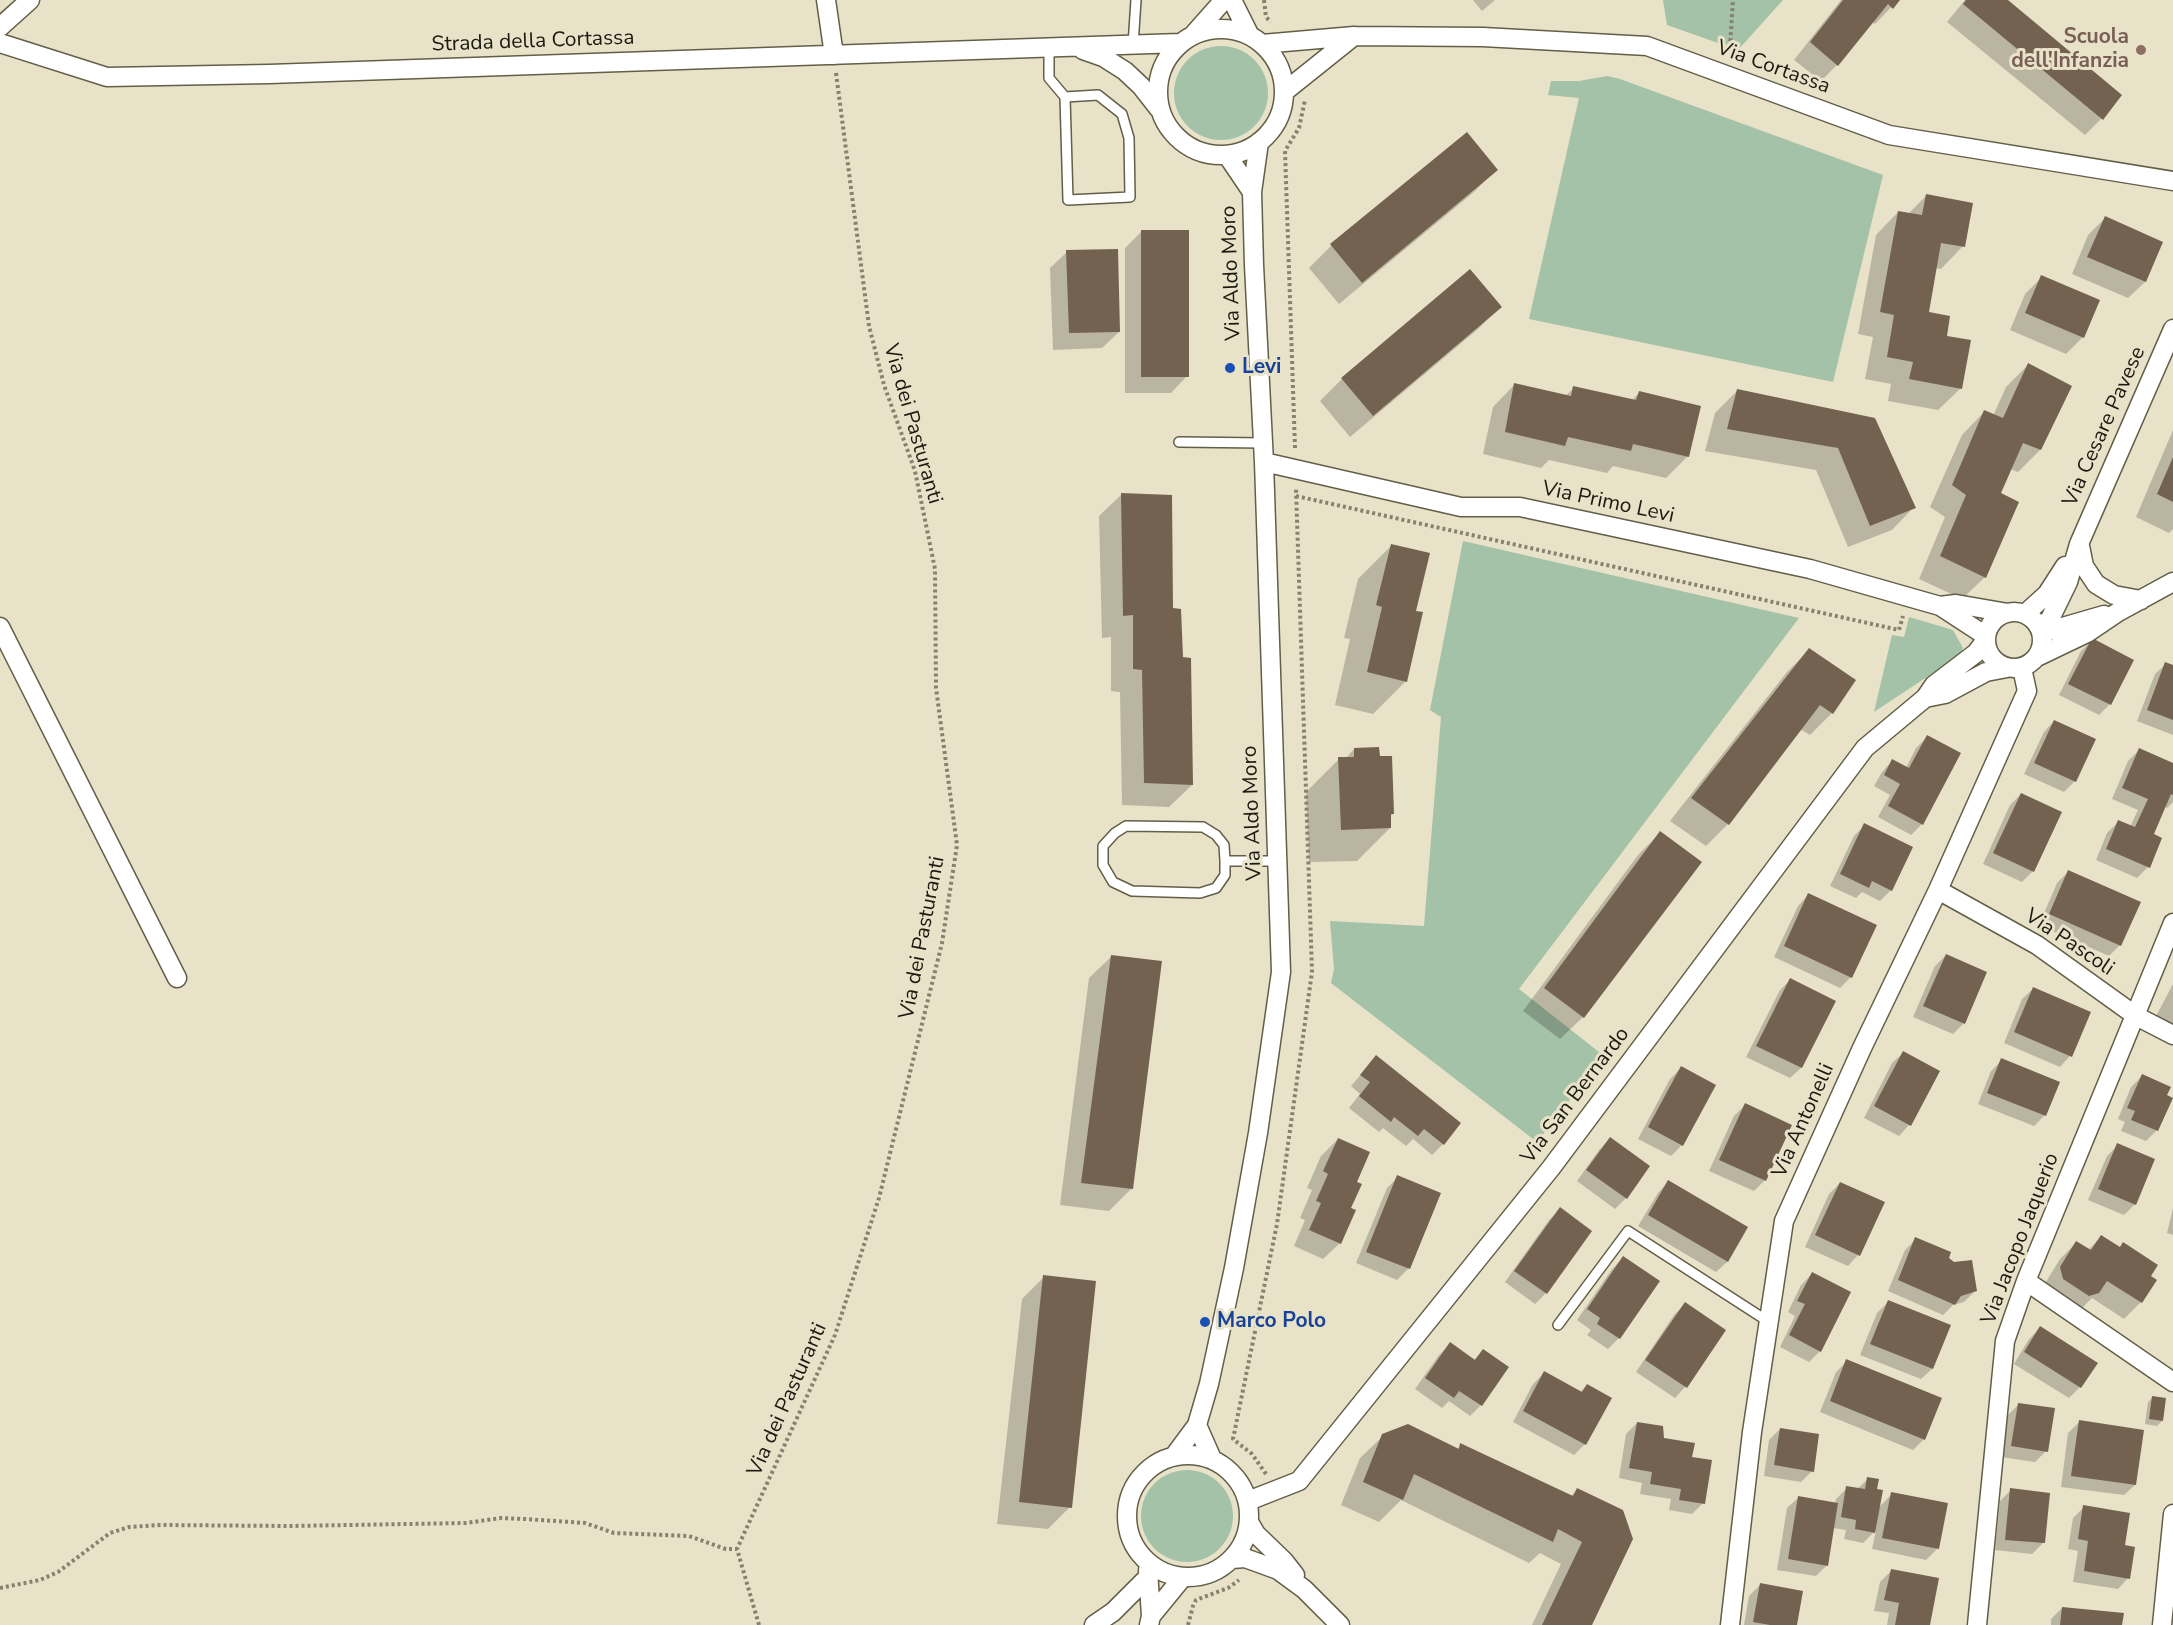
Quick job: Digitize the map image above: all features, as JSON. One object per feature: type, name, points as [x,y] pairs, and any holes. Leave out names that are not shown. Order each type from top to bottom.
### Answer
[{"type":"street","points":[[0,27],[30,0]]},
{"type":"street","points":[[826,0],[834,55]]},
{"type":"street","points":[[1160,111],[1157,93],[1160,74],[1167,57],[1224,0]]},
{"type":"street","points":[[1073,46],[1103,57],[1125,71],[1160,111],[1170,130],[1186,145],[1205,153],[1227,155],[1248,149],[1274,126],[1282,110],[1284,92],[1282,74],[1274,58],[1256,40],[1232,0]]},
{"type":"street","points":[[1186,39],[1207,30],[1222,29],[1236,31],[1256,40]]},
{"type":"street","points":[[1284,92],[1354,36]]},
{"type":"street","name":"Via Cortassa","points":[[1256,40],[1354,36],[1493,38],[1647,46],[1889,135],[2173,182]]},
{"type":"street","name":"Strada della Cortassa","points":[[0,43],[107,77],[281,74],[1133,45],[1186,39]]},
{"type":"street","name":"Via Aldo Moro","points":[[1174,1456],[1197,1425],[1209,1384],[1234,1268],[1258,1133],[1281,972],[1264,462],[1252,192],[1258,142]]},
{"type":"street","name":"Via Aldo Moro","points":[[1227,155],[1252,192]]},
{"type":"street","name":"Via Cesare Pavese","points":[[2041,630],[2050,619],[2068,582],[2079,544],[2173,329]]},
{"type":"street","name":"Via Primo Levi","points":[[1264,462],[1461,507],[1532,509],[1810,569],[1940,606],[1986,638]]},
{"type":"street","points":[[2079,544],[2084,566],[2096,584],[2114,595],[2141,600]]},
{"type":"street","name":"Via Cesare Pavese","points":[[2016,614],[2047,594],[2079,544]]},
{"type":"street","points":[[2037,657],[2086,633],[2118,612],[2173,582]]},
{"type":"street","name":"Via Primo Levi","points":[[1940,606],[1956,604],[2016,614]]},
{"type":"street","points":[[2041,630],[2118,612]]},
{"type":"street","points":[[2016,614],[2037,622],[2041,630],[2042,649],[2030,664],[2014,668],[1996,661],[1990,654],[1986,638],[1989,627],[1995,620],[2016,614]]},
{"type":"street","points":[[0,627],[177,978]]},
{"type":"street","name":"Via San Bernardo","points":[[1248,1501],[1299,1481],[1551,1168],[1865,748],[1925,698],[1934,685],[1976,653],[1986,638]]},
{"type":"street","name":"Via San Bernardo","points":[[1925,698],[1945,694],[1986,672],[2014,668]]},
{"type":"street","name":"Via Antonelli","points":[[1730,1625],[1752,1432],[1784,1221],[1862,1048],[1938,890],[2027,691],[2014,668]]},
{"type":"street","name":"Via Pascoli","points":[[1938,890],[2037,945],[2136,1016],[2173,1035]]},
{"type":"street","name":"Via Jacopo Jaquerio","points":[[1977,1625],[2005,1341],[2026,1281],[2173,923]]},
{"type":"street","points":[[2026,1281],[2173,1382]]},
{"type":"street","points":[[1197,1425],[1212,1459]]},
{"type":"street","points":[[1148,1569],[1183,1577],[1201,1576],[1218,1570],[1232,1559],[1244,1542],[1249,1522],[1248,1501],[1240,1484],[1228,1469],[1212,1459],[1193,1455],[1174,1456],[1157,1463],[1142,1476],[1132,1491],[1127,1510],[1128,1529],[1148,1569],[1150,1620]]},
{"type":"street","points":[[2162,1625],[2173,1514]]},
{"type":"street","points":[[1249,1522],[1256,1534],[1284,1561],[1304,1589]]},
{"type":"street","points":[[1232,1559],[1245,1558],[1278,1570],[1304,1589],[1340,1625]]},
{"type":"street","points":[[1094,1625],[1113,1612],[1148,1569]]},
{"type":"street","points":[[1150,1620],[1183,1577]]},
{"type":"lane","points":[[1133,45],[1136,0]]},
{"type":"lane","points":[[1049,47],[1049,78],[1065,97],[1068,200],[1130,197],[1129,138],[1122,114],[1098,95],[1065,97]]},
{"type":"lane","points":[[1179,442],[1263,443]]},
{"type":"lane","points":[[1126,826],[1203,827],[1216,835],[1224,845],[1225,861],[1225,875],[1216,888],[1200,893],[1132,891],[1113,882],[1103,865],[1103,846],[1115,833],[1126,826]]},
{"type":"lane","points":[[1225,861],[1277,861]]},
{"type":"lane","points":[[1558,1325],[1628,1231],[1769,1322]]},
{"type":"path","points":[[1730,47],[1733,0]]},
{"type":"path","name":"Via dei Pasturanti","points":[[737,1549],[835,1335],[879,1198],[942,943],[957,845],[936,688],[935,568],[915,471],[884,385],[868,326],[834,55]]},
{"type":"path","points":[[1296,496],[1899,630],[1908,597]]},
{"type":"path","points":[[0,1588],[40,1580],[58,1572],[110,1533],[129,1527],[466,1523],[501,1518],[525,1519],[585,1523],[614,1533],[689,1536],[726,1549],[737,1549],[759,1625]]},
{"type":"green space","points":[[1663,0],[1783,0],[1738,50],[1667,25]]},
{"type":"green space","points":[[1221,46],[1239,49],[1254,60],[1265,75],[1268,93],[1265,111],[1254,126],[1239,137],[1221,140],[1203,137],[1188,126],[1177,111],[1174,93],[1177,75],[1188,60],[1203,49]]},
{"type":"green space","points":[[1607,76],[1883,175],[1833,382],[1529,319],[1579,98],[1548,95],[1551,81],[1579,81]]},
{"type":"green space","points":[[1463,541],[1799,618],[1519,989],[1604,1056],[1537,1142],[1331,983],[1334,969],[1330,921],[1424,926],[1441,717],[1430,710]]},
{"type":"green space","points":[[1909,617],[1953,630],[1963,648],[1960,655],[1874,712],[1892,635],[1904,637]]},
{"type":"green space","points":[[1187,1470],[1204,1474],[1219,1484],[1229,1499],[1233,1516],[1229,1533],[1219,1548],[1204,1558],[1187,1562],[1170,1558],[1155,1548],[1145,1533],[1141,1516],[1145,1499],[1155,1484],[1170,1474]]},
{"type":"building","points":[[1843,0],[1900,0],[1893,9],[1888,4],[1838,66],[1810,42]]},
{"type":"building","points":[[1966,0],[2008,0],[2122,95],[2103,120],[1963,4]]},
{"type":"building","points":[[1467,132],[1498,170],[1362,283],[1330,244]]},
{"type":"building","points":[[1926,194],[1973,203],[1965,247],[1941,243],[1929,312],[1950,316],[1947,336],[1971,340],[1962,389],[1909,379],[1913,362],[1887,357],[1894,315],[1880,312],[1898,211],[1922,215]]},
{"type":"building","points":[[2105,216],[2163,242],[2146,282],[2087,257]]},
{"type":"building","points":[[1141,230],[1189,230],[1189,377],[1141,377]]},
{"type":"building","points":[[1118,249],[1120,332],[1069,333],[1066,250]]},
{"type":"building","points":[[1470,269],[1502,307],[1373,416],[1341,378]]},
{"type":"building","points":[[2041,275],[2100,300],[2084,338],[2025,313]]},
{"type":"building","points":[[2028,363],[2072,386],[2041,450],[2023,443],[2001,493],[2019,502],[1986,578],[1940,556],[1966,495],[1952,485],[1984,410],[2003,418]]},
{"type":"building","points":[[1514,383],[1571,396],[1573,386],[1636,400],[1639,391],[1701,406],[1689,457],[1633,444],[1631,451],[1568,437],[1565,446],[1505,432]]},
{"type":"building","points":[[1737,389],[1875,418],[1916,508],[1870,526],[1838,448],[1727,429]]},
{"type":"building","points":[[2173,457],[2173,502],[2157,494]]},
{"type":"building","points":[[1121,493],[1172,495],[1173,608],[1181,609],[1183,657],[1191,658],[1193,785],[1144,783],[1142,670],[1133,669],[1133,615],[1123,616]]},
{"type":"building","points":[[1391,544],[1430,553],[1416,611],[1423,612],[1407,682],[1367,672],[1382,607],[1376,605]]},
{"type":"building","points":[[2092,638],[2134,660],[2111,705],[2068,684]]},
{"type":"building","points":[[1809,648],[1856,680],[1833,714],[1820,705],[1729,825],[1691,798]]},
{"type":"building","points":[[2165,662],[2173,665],[2173,720],[2147,710]]},
{"type":"building","points":[[2054,720],[2096,739],[2076,782],[2034,763]]},
{"type":"building","points":[[1927,735],[1961,753],[1923,825],[1888,806],[1900,784],[1884,775],[1892,759],[1909,768]]},
{"type":"building","points":[[1379,747],[1380,756],[1392,756],[1394,814],[1391,814],[1391,828],[1341,830],[1338,757],[1354,757],[1354,748]]},
{"type":"building","points":[[2139,748],[2173,763],[2173,795],[2171,794],[2154,834],[2162,838],[2150,868],[2106,849],[2118,820],[2135,827],[2148,799],[2122,788]]},
{"type":"building","points":[[2021,793],[2062,812],[2034,872],[1993,853]]},
{"type":"building","points":[[1864,823],[1913,847],[1892,891],[1872,881],[1869,888],[1840,874]]},
{"type":"building","points":[[1660,831],[1702,862],[1584,1018],[1544,988]]},
{"type":"building","points":[[2068,870],[2141,902],[2121,946],[2049,914]]},
{"type":"building","points":[[1808,893],[1877,925],[1852,978],[1784,946]]},
{"type":"building","points":[[1946,954],[1987,972],[1965,1024],[1923,1006]]},
{"type":"building","points":[[1111,955],[1162,961],[1133,1189],[1081,1183]]},
{"type":"building","points":[[1790,978],[1836,1001],[1802,1068],[1756,1046]]},
{"type":"building","points":[[2033,987],[2091,1012],[2072,1057],[2014,1032]]},
{"type":"building","points":[[1903,1051],[1940,1071],[1911,1126],[1874,1106]]},
{"type":"building","points":[[1376,1055],[1461,1123],[1444,1145],[1424,1129],[1418,1136],[1394,1117],[1391,1122],[1359,1096],[1370,1082],[1360,1075]]},
{"type":"building","points":[[2001,1058],[2060,1082],[2046,1116],[1987,1093]]},
{"type":"building","points":[[1681,1066],[1716,1085],[1683,1146],[1648,1127]]},
{"type":"building","points":[[2142,1074],[2171,1087],[2167,1095],[2173,1098],[2158,1131],[2131,1120],[2135,1111],[2127,1108]]},
{"type":"building","points":[[1745,1103],[1792,1125],[1766,1181],[1719,1160]]},
{"type":"building","points":[[1610,1137],[1650,1166],[1627,1199],[1586,1170]]},
{"type":"building","points":[[1338,1138],[1370,1152],[1357,1182],[1362,1184],[1351,1208],[1356,1210],[1341,1244],[1309,1230],[1321,1203],[1316,1201],[1328,1174],[1323,1171]]},
{"type":"building","points":[[2117,1143],[2155,1159],[2136,1205],[2098,1189]]},
{"type":"building","points":[[1397,1175],[1441,1193],[1410,1269],[1366,1252]]},
{"type":"building","points":[[1668,1180],[1748,1227],[1728,1262],[1648,1215]]},
{"type":"building","points":[[1840,1182],[1885,1202],[1860,1256],[1815,1235]]},
{"type":"building","points":[[1560,1207],[1592,1231],[1547,1294],[1514,1271]]},
{"type":"building","points":[[2101,1235],[2120,1247],[2123,1242],[2158,1265],[2151,1276],[2157,1280],[2142,1303],[2107,1281],[2099,1293],[2089,1296],[2063,1279],[2060,1267],[2076,1241],[2091,1250]]},
{"type":"building","points":[[1915,1237],[1951,1252],[1949,1258],[1954,1262],[1972,1260],[1977,1291],[1961,1296],[1955,1305],[1898,1280]]},
{"type":"building","points":[[1623,1256],[1660,1281],[1620,1339],[1597,1324],[1600,1318],[1587,1309]]},
{"type":"building","points":[[1812,1272],[1851,1292],[1821,1352],[1789,1335],[1805,1304],[1797,1301]]},
{"type":"building","points":[[1043,1275],[1096,1281],[1072,1508],[1019,1502]]},
{"type":"building","points":[[1888,1300],[1951,1325],[1933,1369],[1870,1344]]},
{"type":"building","points":[[1685,1302],[1726,1330],[1687,1388],[1645,1360]]},
{"type":"building","points":[[2040,1326],[2098,1363],[2081,1388],[2024,1352]]},
{"type":"building","points":[[1450,1342],[1475,1360],[1483,1349],[1509,1367],[1482,1406],[1459,1391],[1454,1398],[1425,1378]]},
{"type":"building","points":[[1846,1359],[1942,1398],[1925,1440],[1830,1401]]},
{"type":"building","points":[[1544,1371],[1582,1392],[1587,1384],[1612,1398],[1586,1445],[1523,1411]]},
{"type":"building","points":[[2152,1396],[2166,1398],[2163,1421],[2149,1419]]},
{"type":"building","points":[[2018,1403],[2055,1408],[2048,1452],[2011,1446]]},
{"type":"building","points":[[2079,1420],[2144,1430],[2136,1485],[2071,1476]]},
{"type":"building","points":[[1637,1422],[1663,1426],[1664,1438],[1695,1443],[1692,1457],[1712,1460],[1705,1504],[1679,1500],[1681,1489],[1650,1484],[1652,1472],[1629,1468]]},
{"type":"building","points":[[1408,1424],[1459,1449],[1460,1443],[1573,1496],[1577,1488],[1623,1510],[1633,1539],[1592,1625],[1542,1625],[1582,1542],[1558,1529],[1553,1542],[1414,1474],[1403,1500],[1363,1482],[1382,1434]]},
{"type":"building","points":[[1780,1428],[1819,1434],[1814,1472],[1774,1465]]},
{"type":"building","points":[[1867,1477],[1879,1479],[1877,1489],[1883,1490],[1875,1533],[1855,1529],[1856,1520],[1841,1517],[1846,1486],[1865,1489]]},
{"type":"building","points":[[2010,1488],[2050,1493],[2045,1543],[2005,1540]]},
{"type":"building","points":[[1891,1492],[1948,1503],[1939,1549],[1882,1538]]},
{"type":"building","points":[[1798,1496],[1838,1503],[1828,1566],[1788,1559]]},
{"type":"building","points":[[2083,1505],[2130,1513],[2125,1545],[2135,1547],[2130,1579],[2084,1571],[2088,1541],[2078,1539]]},
{"type":"building","points":[[1891,1569],[1939,1578],[1930,1625],[1895,1625],[1899,1603],[1884,1600]]},
{"type":"building","points":[[1760,1583],[1803,1591],[1797,1625],[1770,1625],[1753,1622]]},
{"type":"building","points":[[2062,1607],[2124,1613],[2122,1625],[2060,1625]]},
{"type":"place","name":"Scuola dell'Infanzia","points":[[2141,50]]},
{"type":"place","name":"Levi","points":[[1230,368]]},
{"type":"place","name":"Marco Polo","points":[[1205,1322]]}]
